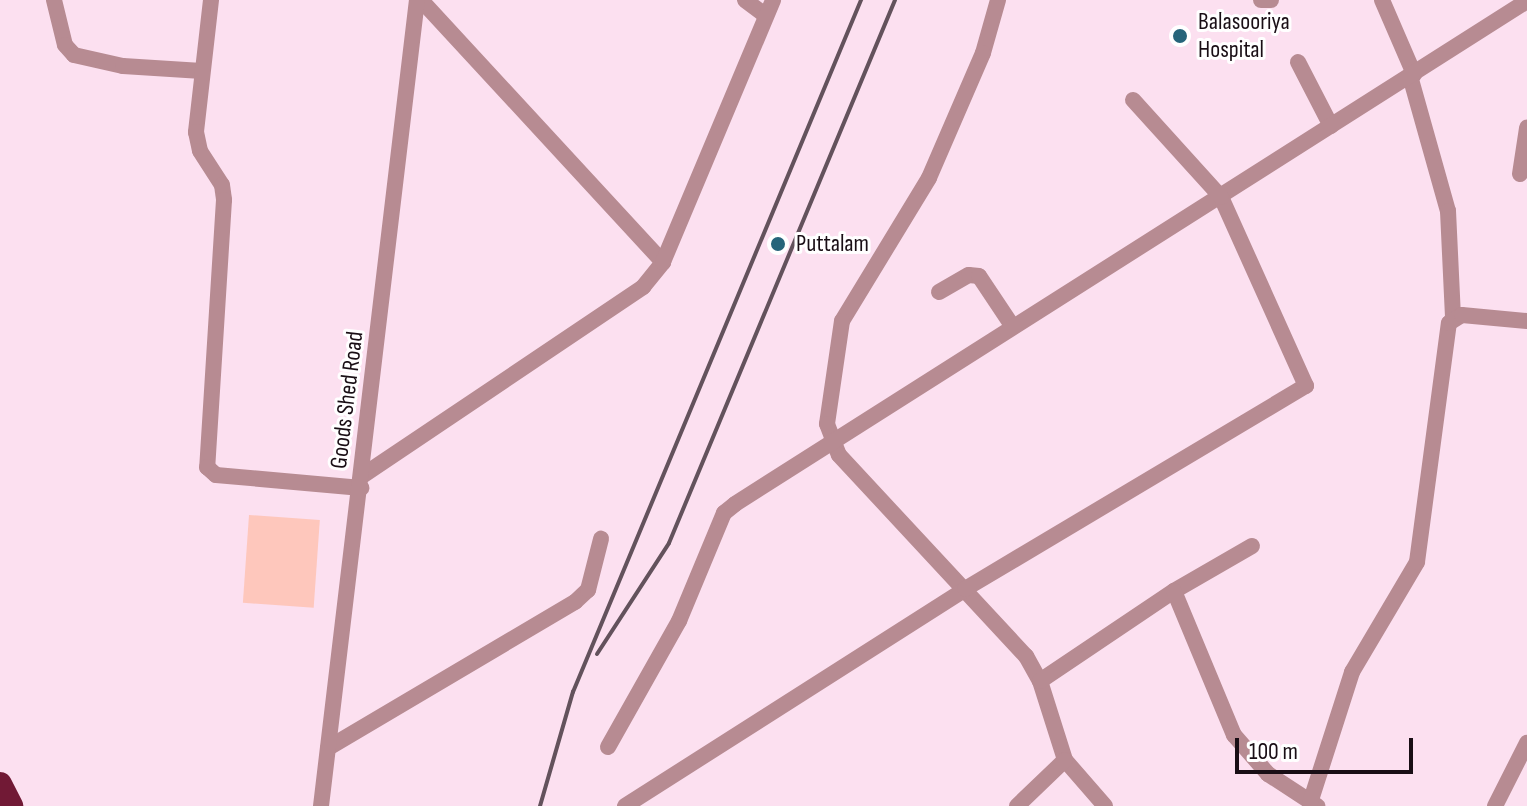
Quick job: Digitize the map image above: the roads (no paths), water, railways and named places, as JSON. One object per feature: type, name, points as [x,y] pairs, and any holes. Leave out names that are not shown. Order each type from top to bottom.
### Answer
[{"type":"highway","points":[[0,784],[11,806]]},
{"type":"street","points":[[54,0],[65,45],[74,55],[123,66],[202,71]]},
{"type":"street","points":[[211,0],[202,71],[200,151],[222,185],[224,200],[207,467],[216,475],[362,482],[643,287],[663,262],[773,0]]},
{"type":"street","points":[[419,0],[663,262]]},
{"type":"street","name":"Goods Shed Road","points":[[321,806],[419,0]]},
{"type":"street","points":[[745,0],[766,16]]},
{"type":"street","points":[[998,0],[983,53],[929,178],[842,321],[830,381],[827,424],[832,443],[1026,656],[1040,681],[1065,760],[1105,806]]},
{"type":"street","points":[[1261,0],[1271,0]]},
{"type":"street","points":[[1174,591],[1234,735],[1268,774],[1313,804],[1352,672],[1417,562],[1453,317],[1448,211],[1412,75],[1382,0]]},
{"type":"street","points":[[608,747],[679,621],[724,513],[1527,1]]},
{"type":"street","points":[[1298,62],[1331,126]]},
{"type":"street","points":[[625,806],[965,589],[1306,386],[1221,197],[1133,100]]},
{"type":"street","points":[[1520,174],[1527,128]]},
{"type":"street","points":[[939,292],[969,275],[979,276],[1013,327]]},
{"type":"street","points":[[1453,317],[1527,321]]},
{"type":"street","points":[[328,748],[575,602],[588,590],[601,539]]},
{"type":"street","points":[[1040,681],[1174,591],[1252,546]]},
{"type":"street","points":[[1495,806],[1527,743]]},
{"type":"street","points":[[1017,806],[1065,760]]},
{"type":"railway","points":[[540,806],[573,692],[861,0]]},
{"type":"railway","points":[[597,654],[669,543],[895,0]]},
{"type":"place","name":"Balasooriya Hospital","points":[[1180,36]]},
{"type":"place","name":"Puttalam","points":[[778,244]]}]
